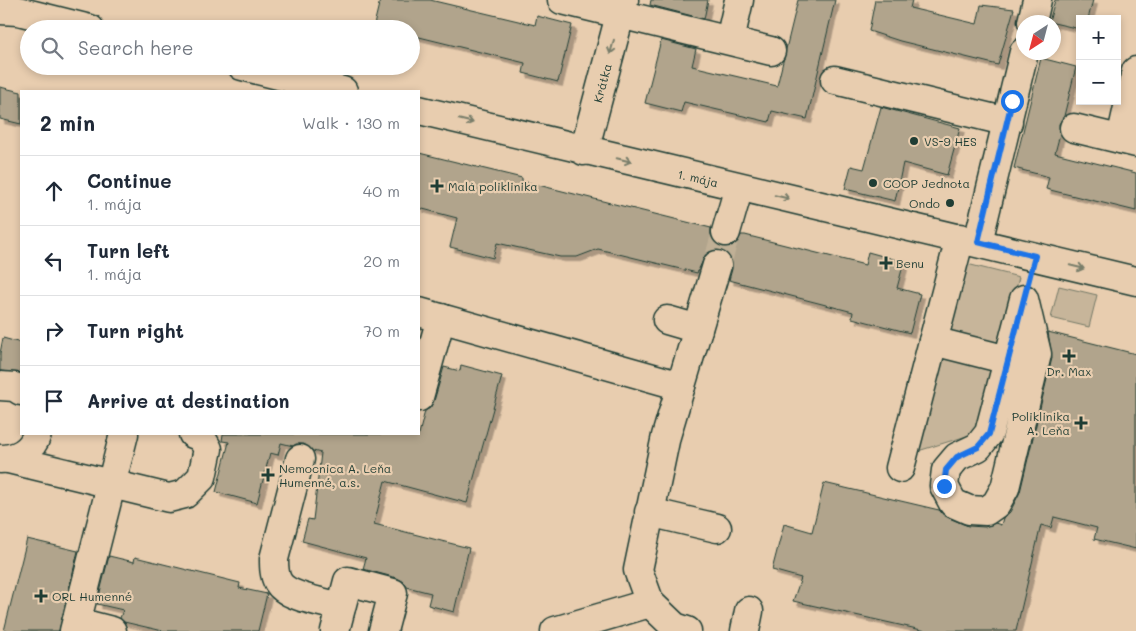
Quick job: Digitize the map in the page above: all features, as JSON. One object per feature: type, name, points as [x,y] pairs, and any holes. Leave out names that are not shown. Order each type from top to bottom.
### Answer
[{"type":"street","points":[[562,0],[622,8],[771,51]]},
{"type":"street","points":[[730,40],[740,0]]},
{"type":"street","points":[[1034,15],[1037,0]]},
{"type":"street","name":"Krátka","points":[[584,151],[622,8]]},
{"type":"street","points":[[0,10],[18,11],[54,20]]},
{"type":"street","points":[[900,468],[933,341],[1008,122],[1022,60]]},
{"type":"street","points":[[1074,128],[1128,141],[1136,71]]},
{"type":"street","points":[[278,75],[339,90]]},
{"type":"street","points":[[836,80],[1008,122]]},
{"type":"street","name":"1. mája","points":[[420,110],[739,188],[969,240],[1136,281]]},
{"type":"street","points":[[726,232],[739,188]]},
{"type":"street","points":[[1024,298],[1037,354],[1005,488],[996,504],[986,511],[969,510],[953,503],[944,486],[946,470],[957,457],[978,447],[989,434],[1024,298],[1035,256]]},
{"type":"street","points":[[687,631],[674,627],[650,603],[638,570],[666,436],[717,266]]},
{"type":"street","points":[[420,390],[430,315],[682,386]]},
{"type":"street","points":[[667,320],[698,329]]},
{"type":"street","points":[[933,341],[1008,360]]},
{"type":"street","points":[[4,459],[20,455],[29,448],[37,435]]},
{"type":"street","points":[[112,631],[76,626],[124,435]]},
{"type":"street","points":[[4,459],[169,498],[185,494],[202,477],[208,449],[201,438],[195,435]]},
{"type":"street","points":[[300,459],[274,559],[274,572],[279,584],[291,593],[338,619],[348,581],[393,593],[383,631]]},
{"type":"street","points":[[649,512],[717,528]]},
{"type":"street","points":[[555,631],[650,603]]},
{"type":"shaded area","points":[[963,263],[1019,277],[1001,352],[944,337]]},
{"type":"shaded area","points":[[1059,286],[1097,295],[1089,327],[1051,318]]},
{"type":"shaded area","points":[[943,350],[1000,364],[983,431],[918,451]]},
{"type":"building","points":[[380,0],[430,0],[535,25],[537,16],[572,25],[558,82],[523,73],[525,63],[420,37],[420,20],[375,20]]},
{"type":"building","points":[[651,0],[708,0],[704,19],[650,5]]},
{"type":"building","points":[[798,0],[835,0],[807,119],[772,111],[769,122],[684,102],[681,112],[645,103],[661,40],[696,49],[692,66],[777,86]]},
{"type":"building","points":[[875,0],[912,0],[910,8],[977,24],[981,5],[1014,9],[998,65],[900,41],[869,31]]},
{"type":"building","points":[[1055,0],[1093,0],[1089,15],[1076,15],[1076,28],[1061,25],[1061,15],[1051,15]]},
{"type":"building","points":[[1041,60],[1049,60],[1076,67],[1064,116],[1059,124],[1060,134],[1055,153],[1136,173],[1136,211],[1046,189],[1049,177],[1014,168]]},
{"type":"building","points":[[0,87],[20,92],[20,124],[0,119]]},
{"type":"building","name":"VS-9 HES","points":[[881,107],[960,128],[947,175],[903,163],[895,201],[845,189],[851,166],[864,169]]},
{"type":"building","points":[[420,153],[522,178],[522,181],[711,228],[714,242],[722,247],[730,247],[737,243],[741,235],[745,235],[865,265],[868,252],[904,262],[897,288],[920,294],[910,333],[852,318],[853,312],[729,280],[732,261],[728,254],[721,250],[713,250],[706,254],[697,273],[598,249],[577,257],[560,257],[497,243],[493,258],[450,247],[457,218],[420,208]]},
{"type":"building","points":[[1048,332],[1136,354],[1136,549],[1094,539],[1097,528],[1054,517],[1051,528],[1041,525],[1016,631],[926,631],[793,601],[801,578],[772,570],[784,524],[812,532],[824,483],[939,510],[947,517],[968,526],[985,527],[995,523],[1001,525],[1003,518],[1010,512],[1020,492],[1052,358]]},
{"type":"building","points":[[3,338],[20,343],[20,373],[0,371],[0,353]]},
{"type":"building","points":[[461,365],[502,376],[467,503],[385,481],[374,524],[469,548],[454,612],[428,605],[431,593],[407,587],[404,582],[397,578],[363,569],[366,558],[302,541],[308,519],[313,520],[321,453],[313,451],[304,444],[293,446],[281,443],[278,455],[270,453],[257,503],[216,492],[229,442],[222,441],[223,435],[420,435],[425,411],[430,408],[434,401],[444,367],[460,371]]},
{"type":"building","name":"ORL Humenné","points":[[27,539],[78,551],[59,631],[4,631]]},
{"type":"building","points":[[109,556],[134,562],[135,557],[240,583],[239,588],[267,594],[258,631],[163,631],[124,622],[120,618],[123,610],[97,604]]},
{"type":"tunnel","points":[[717,265],[726,232]]},
{"type":"place","name":"VS-9 HES","points":[[914,141]]},
{"type":"place","name":"COOP Jednota","points":[[873,183]]},
{"type":"place","name":"Malá poliklinika","points":[[437,186]]},
{"type":"place","name":"Ondo","points":[[950,203]]},
{"type":"place","name":"Benu","points":[[886,263]]},
{"type":"place","name":"Dr. Max","points":[[1069,356]]},
{"type":"place","name":"Poliklinika A. Leňa","points":[[1081,423]]},
{"type":"place","name":"Nemocnica A. Leňa Humenné, a.s.","points":[[268,475]]},
{"type":"place","name":"ORL Humenné","points":[[41,596]]},
{"type":"route","points":[[944,486],[946,470],[957,457],[978,447],[989,434],[1035,256],[978,242],[1012,101]]}]
